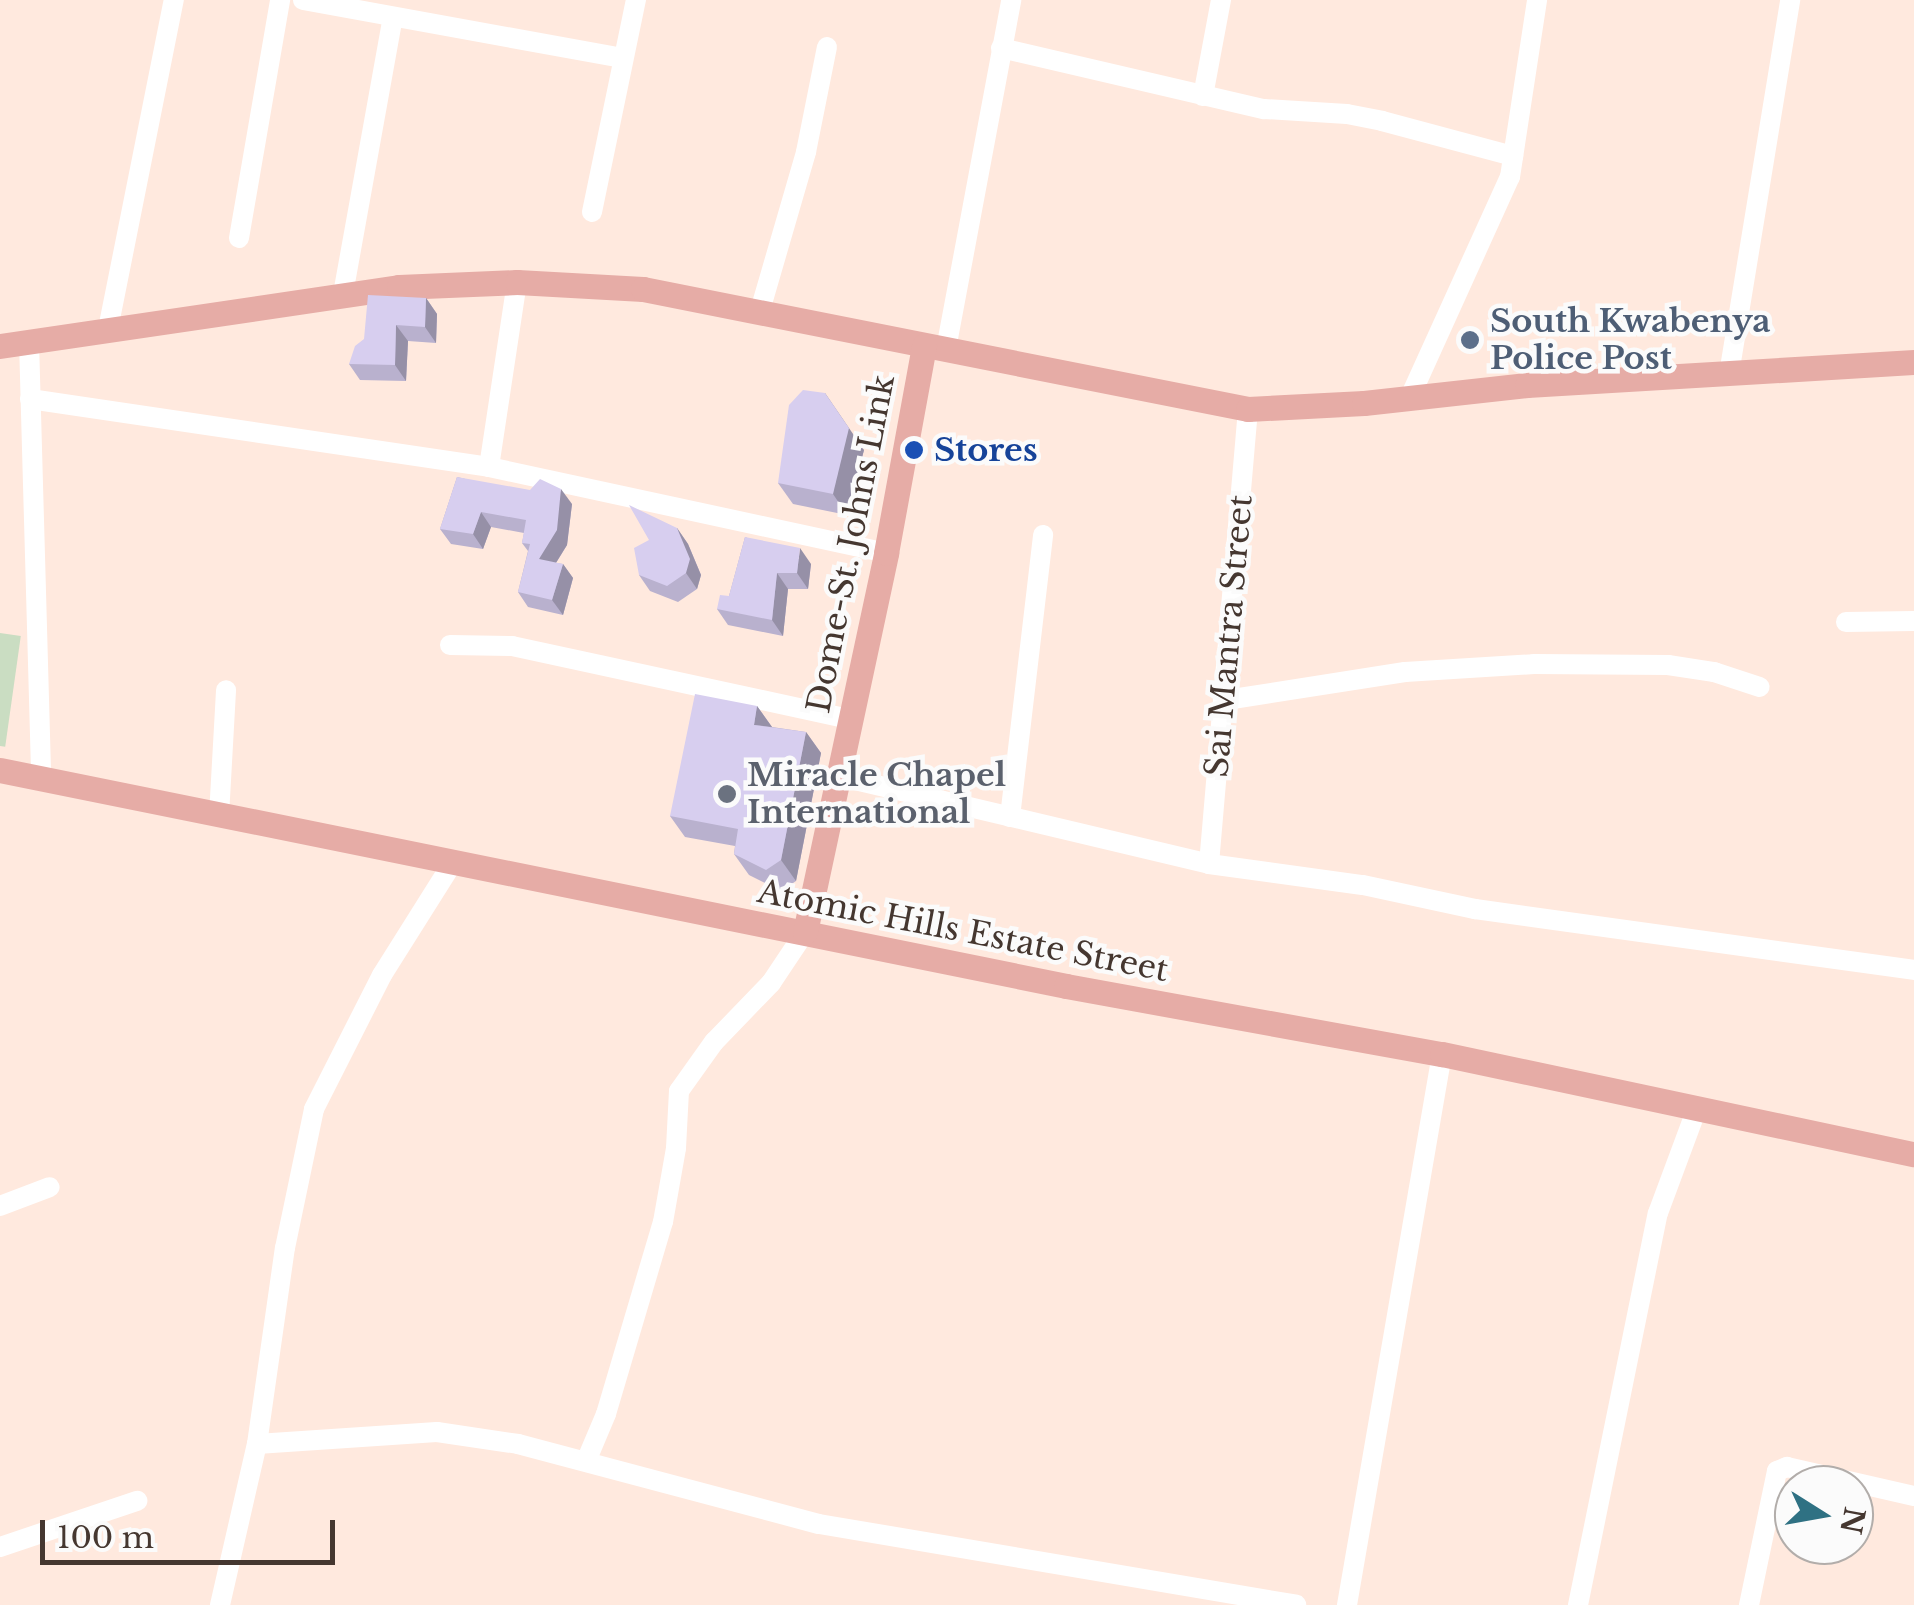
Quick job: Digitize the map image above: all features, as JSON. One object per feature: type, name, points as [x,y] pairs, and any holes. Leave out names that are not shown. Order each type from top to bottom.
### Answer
[{"type":"main road","points":[[0,346],[342,294],[517,282],[643,290],[1248,409],[1914,362]]},
{"type":"main road","name":"Dome-St. Johns Link","points":[[805,932],[886,553],[935,347]]},
{"type":"main road","name":"Atomic Hills Estate Street","points":[[0,770],[452,864],[1442,1054],[1914,1154]]},
{"type":"street","points":[[108,330],[174,0]]},
{"type":"street","points":[[238,238],[280,0]]},
{"type":"street","points":[[303,0],[622,58]]},
{"type":"street","points":[[592,212],[636,0]]},
{"type":"street","points":[[935,347],[1010,0]]},
{"type":"street","points":[[1202,96],[1221,0]]},
{"type":"street","points":[[1410,397],[1500,202],[1514,156],[1537,0]]},
{"type":"street","points":[[1729,374],[1790,0]]},
{"type":"street","points":[[342,294],[393,17]]},
{"type":"street","points":[[760,314],[806,152],[828,46]]},
{"type":"street","points":[[1001,48],[1264,109],[1348,114],[1514,156]]},
{"type":"street","points":[[488,467],[517,282]]},
{"type":"street","points":[[29,341],[41,778]]},
{"type":"street","points":[[30,398],[488,467],[886,553]]},
{"type":"street","name":"Sai Mantra Street","points":[[1208,864],[1226,700],[1248,409]]},
{"type":"street","points":[[1010,817],[1043,535]]},
{"type":"street","points":[[1846,622],[1914,621]]},
{"type":"street","points":[[450,645],[512,646],[850,719]]},
{"type":"street","points":[[1226,700],[1405,672],[1534,664],[1668,664],[1760,687]]},
{"type":"street","points":[[220,816],[226,690]]},
{"type":"street","points":[[838,776],[1208,864],[1363,885],[1495,912],[1914,970]]},
{"type":"street","points":[[220,1605],[257,1444],[285,1248],[314,1110],[382,975],[452,864]]},
{"type":"street","points":[[587,1459],[606,1414],[663,1222],[676,1148],[679,1091],[714,1042],[771,982],[805,932]]},
{"type":"street","points":[[1347,1605],[1442,1054]]},
{"type":"street","points":[[1578,1605],[1658,1213],[1698,1108]]},
{"type":"street","points":[[0,1206],[50,1187]]},
{"type":"street","points":[[257,1444],[438,1432],[587,1459],[819,1524],[1296,1605]]},
{"type":"street","points":[[1749,1605],[1777,1471],[1787,1467],[1914,1496]]},
{"type":"street","points":[[0,1547],[137,1500]]},
{"type":"green space","points":[[0,633],[21,636],[5,747],[0,746]]},
{"type":"building","points":[[368,295],[426,298],[425,327],[396,325],[395,365],[349,364],[355,346],[364,339]]},
{"type":"building","points":[[803,390],[825,393],[849,428],[833,494],[778,483],[789,405]]},
{"type":"building","points":[[457,477],[530,490],[540,479],[561,489],[557,530],[539,559],[563,564],[552,600],[518,592],[530,544],[522,543],[526,520],[481,512],[473,534],[440,529]]},
{"type":"building","points":[[629,505],[677,528],[690,559],[686,573],[667,586],[639,575],[634,548],[649,540]]},
{"type":"building","points":[[745,537],[800,548],[797,573],[777,573],[772,620],[717,609],[720,595],[729,596]]},
{"type":"building","points":[[695,694],[757,706],[754,725],[806,732],[781,860],[766,870],[734,854],[738,829],[670,816]]},
{"type":"place","name":"South Kwabenya Police Post","points":[[1470,340]]},
{"type":"place","name":"Stores","points":[[914,450]]},
{"type":"place","name":"Miracle Chapel International","points":[[727,794]]}]
